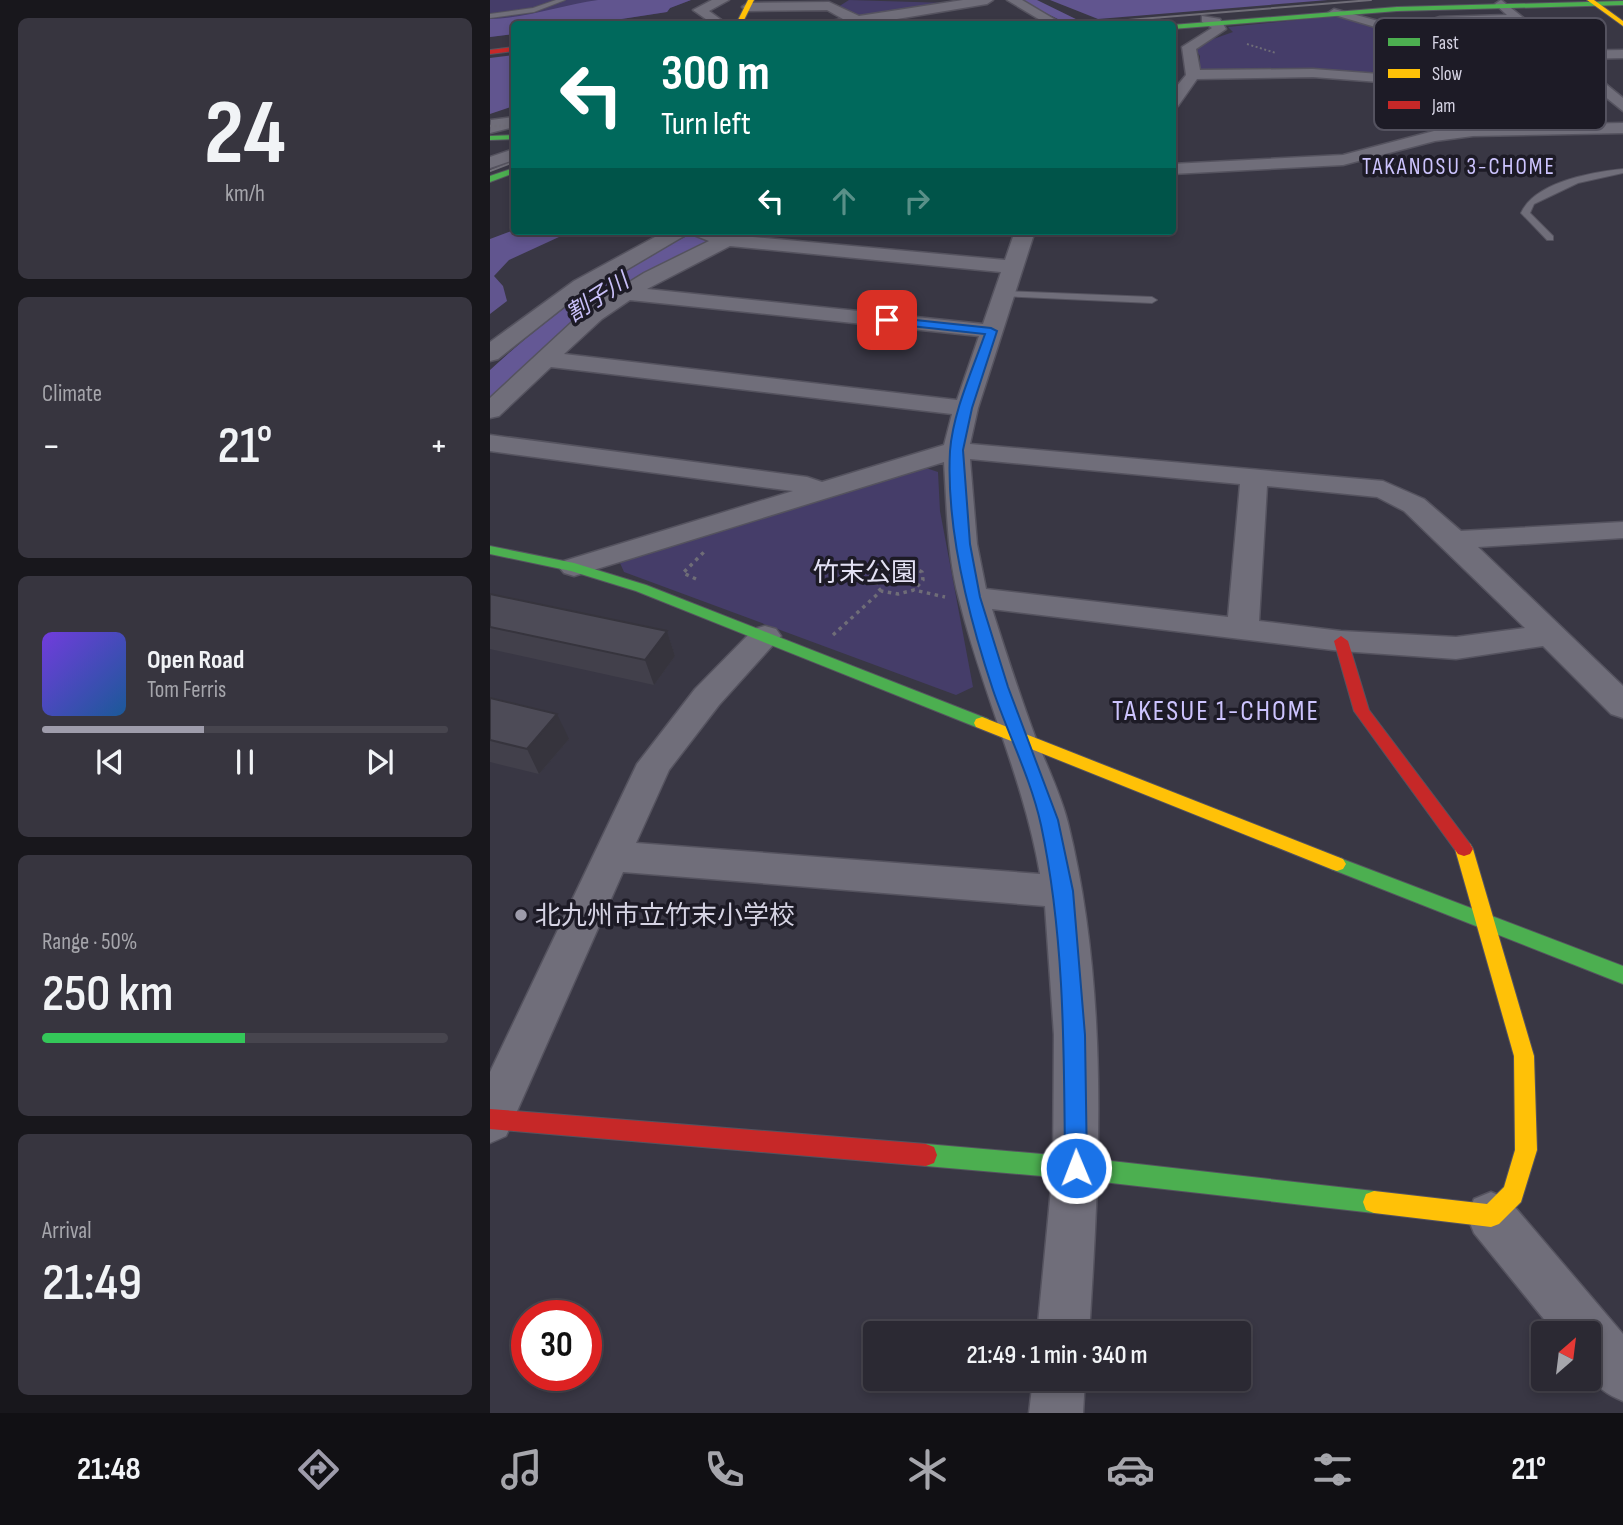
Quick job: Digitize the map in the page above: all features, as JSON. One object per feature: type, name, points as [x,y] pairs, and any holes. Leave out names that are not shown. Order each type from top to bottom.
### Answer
[{"type":"street","points":[[716,21],[699,10],[723,0]]},
{"type":"street","points":[[829,6],[842,0]]},
{"type":"street","points":[[936,0],[963,4]]},
{"type":"street","points":[[871,21],[987,0]]},
{"type":"street","points":[[1013,0],[1050,21]]},
{"type":"street","points":[[1176,24],[1213,24],[1496,2],[1623,3]]},
{"type":"street","points":[[1176,27],[1496,2],[1518,18]]},
{"type":"street","points":[[1592,2],[1623,24]]},
{"type":"street","points":[[740,21],[750,3],[829,6],[856,21]]},
{"type":"street","points":[[1335,13],[1374,24]]},
{"type":"street","points":[[1176,33],[1213,24]]},
{"type":"street","points":[[1176,98],[1193,75],[1189,47],[1213,24]]},
{"type":"street","points":[[490,52],[511,49]]},
{"type":"street","points":[[1193,75],[1313,73],[1374,78]]},
{"type":"street","points":[[1606,92],[1623,106]]},
{"type":"street","points":[[490,128],[497,123],[511,125]]},
{"type":"street","points":[[1176,169],[1343,160],[1434,136],[1509,130]]},
{"type":"street","points":[[490,138],[511,137]]},
{"type":"street","points":[[490,147],[511,146]]},
{"type":"street","points":[[490,163],[511,155]]},
{"type":"street","points":[[490,179],[511,171]]},
{"type":"street","points":[[490,354],[577,288],[608,268],[673,235]]},
{"type":"street","points":[[1024,235],[966,408],[957,450],[963,544],[973,597],[1049,820],[1063,891],[1075,1035],[1076,1168],[1064,1321]]},
{"type":"street","points":[[490,411],[576,329],[625,293],[689,255],[731,236],[1012,267]]},
{"type":"street","points":[[625,293],[991,331]]},
{"type":"street","points":[[544,359],[966,408]]},
{"type":"street","points":[[490,443],[807,485],[817,490]]},
{"type":"street","points":[[574,567],[817,490],[957,450],[1383,489],[1414,505],[1454,540],[1623,706]]},
{"type":"street","points":[[1242,628],[1254,477]]},
{"type":"street","points":[[1454,540],[1623,530]]},
{"type":"street","points":[[490,550],[574,567],[641,588],[1482,922],[1623,975]]},
{"type":"street","points":[[973,597],[1341,641],[1457,648],[1552,634]]},
{"type":"street","points":[[765,636],[707,697],[654,764],[490,1120],[1076,1168],[1492,1216],[1578,1321]]},
{"type":"street","points":[[1341,641],[1362,712],[1468,854],[1482,922],[1524,1056],[1526,1150],[1513,1195],[1492,1216]]},
{"type":"street","points":[[610,856],[1063,891]]},
{"type":"street","points":[[1601,1348],[1623,1375]]},
{"type":"street","points":[[1056,1413],[1058,1391]]},
{"type":"lane","points":[[490,16],[534,10],[562,0]]},
{"type":"lane","points":[[1550,238],[1525,213],[1530,202],[1568,182],[1595,173],[1623,171]]},
{"type":"lane","points":[[1004,294],[1152,300]]},
{"type":"path","points":[[490,128],[511,126]]},
{"type":"path","points":[[708,584],[683,573],[703,552],[716,548]]},
{"type":"path","points":[[914,590],[923,580],[922,572],[897,563],[888,565],[878,574],[876,585],[881,591],[898,594],[914,590],[951,598],[973,597]]},
{"type":"path","points":[[821,630],[834,636],[881,591]]},
{"type":"green space","points":[[490,0],[691,0],[670,8],[667,12],[608,21],[511,21],[511,34],[490,37]]},
{"type":"green space","points":[[849,0],[948,3],[863,18],[838,7]]},
{"type":"green space","points":[[1335,16],[1374,26],[1374,77],[1200,71],[1200,56],[1196,50],[1199,44],[1233,32],[1228,27]]},
{"type":"green space","name":"竹末公園","points":[[923,467],[938,472],[940,511],[973,687],[956,695],[624,572],[620,563],[636,552]]},
{"type":"shaded area","points":[[598,0],[691,0],[670,8],[667,12],[608,21],[511,21],[511,34],[490,37],[490,19]]},
{"type":"shaded area","points":[[1050,0],[1328,0],[1098,19]]},
{"type":"shaded area","points":[[511,55],[511,107],[490,114],[490,58]]},
{"type":"shaded area","points":[[511,231],[511,235],[563,235],[509,260],[494,276],[503,286],[507,301],[490,314],[490,239]]},
{"type":"water","points":[[1019,0],[1037,0],[1080,21],[1062,21]]},
{"type":"water","name":"割子川","points":[[690,235],[725,235],[653,270],[596,305],[555,337],[490,399],[490,370],[538,328],[615,274]]},
{"type":"building","points":[[490,594],[667,631],[645,660],[490,627]]},
{"type":"building","points":[[490,698],[557,714],[527,749],[490,740]]},
{"type":"tram line","points":[[1116,21],[1371,0]]},
{"type":"tram line","points":[[490,171],[511,163]]},
{"type":"traffic: fast","points":[[1176,27],[1397,9],[1623,3]]},
{"type":"traffic: fast","points":[[490,138],[511,137]]},
{"type":"traffic: fast","points":[[490,179],[511,171]]},
{"type":"traffic: fast","points":[[490,550],[574,567],[641,588],[982,723]]},
{"type":"traffic: fast","points":[[1337,864],[1623,975]]},
{"type":"traffic: fast","points":[[926,1155],[1076,1168],[1374,1202]]},
{"type":"traffic: slow","points":[[740,21],[751,0]]},
{"type":"traffic: slow","points":[[1590,0],[1623,24]]},
{"type":"traffic: slow","points":[[982,723],[1337,864]]},
{"type":"traffic: slow","points":[[1374,1202],[1491,1216],[1513,1194],[1526,1150],[1524,1056],[1464,849]]},
{"type":"traffic: jam","points":[[490,52],[511,49]]},
{"type":"traffic: jam","points":[[1341,641],[1362,711],[1464,849]]},
{"type":"traffic: jam","points":[[490,1119],[926,1155]]},
{"type":"place","name":"北九州市立竹末小学校","points":[[521,915]]},
{"type":"district","name":"TAKANOSU 3-CHOME","points":[[1459,166]]},
{"type":"district","name":"TAKESUE 1-CHOME","points":[[1216,710]]},
{"type":"route","points":[[887,320],[991,331],[966,408],[957,450],[963,544],[973,597],[1000,687],[1049,820],[1063,891],[1075,1035],[1076,1168]]}]
